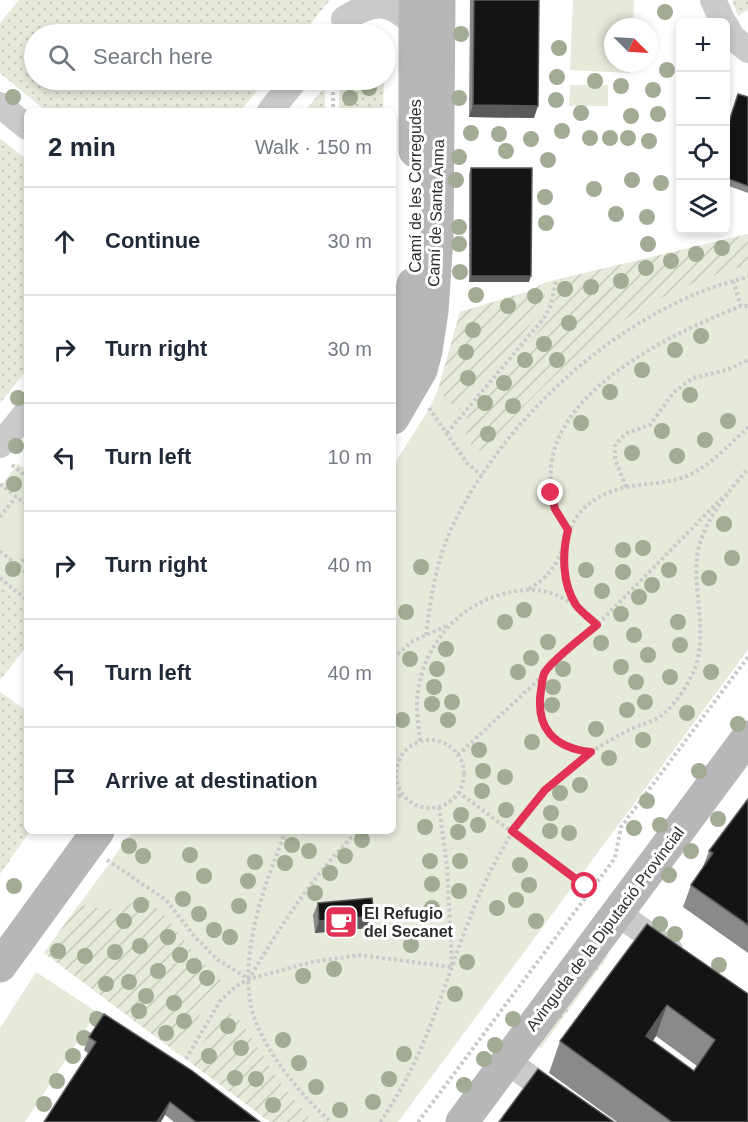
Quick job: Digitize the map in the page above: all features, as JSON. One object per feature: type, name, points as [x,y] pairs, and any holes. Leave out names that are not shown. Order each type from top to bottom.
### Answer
[{"type":"street","name":"Camí de Santa Anna","points":[[396,413],[421,370],[432,311],[436,238],[440,0]]},
{"type":"street","points":[[713,0],[721,18]]},
{"type":"street","points":[[344,18],[369,6],[382,4],[415,13]]},
{"type":"street","name":"Camí de les Corregudes","points":[[396,359],[409,317],[414,278],[415,13]]},
{"type":"street","points":[[730,34],[748,50]]},
{"type":"street","points":[[272,108],[287,90]]},
{"type":"street","points":[[0,105],[24,125]]},
{"type":"street","points":[[6,455],[24,418]]},
{"type":"street","name":"Avinguda de la Diputació Provincial","points":[[462,1122],[748,737]]},
{"type":"street","points":[[0,927],[67,834]]},
{"type":"street","points":[[0,966],[101,845]]},
{"type":"street","points":[[617,912],[694,967]]},
{"type":"street","points":[[507,1061],[591,1122]]},
{"type":"path","points":[[333,90],[333,108]]},
{"type":"path","points":[[426,635],[439,562],[454,523],[482,476],[533,410],[574,371],[616,339],[697,294],[733,280],[748,277]]},
{"type":"path","points":[[447,433],[544,318],[551,305],[556,280]]},
{"type":"path","points":[[733,280],[741,306]]},
{"type":"path","points":[[568,530],[555,509],[551,474],[554,449],[564,426],[580,405],[626,364],[696,324],[741,306],[748,306]]},
{"type":"path","points":[[626,487],[615,459],[615,446],[620,439],[627,433],[650,425],[673,393],[693,378],[718,373],[748,360]]},
{"type":"path","points":[[425,401],[466,463],[482,476]]},
{"type":"path","points":[[526,591],[542,581],[556,566],[568,530],[581,512],[596,499],[626,487],[663,483],[686,476],[716,457],[748,427]]},
{"type":"path","points":[[6,455],[24,474]]},
{"type":"path","points":[[458,755],[544,672],[597,625],[748,469]]},
{"type":"path","points":[[0,484],[24,503]]},
{"type":"path","points":[[380,1122],[415,1066],[479,893],[493,861],[512,831],[545,790],[591,752],[661,716],[691,678],[701,647],[697,556],[710,520],[732,487]]},
{"type":"path","points":[[0,516],[16,497]]},
{"type":"path","points":[[564,544],[568,585],[576,605]]},
{"type":"path","points":[[0,552],[24,571]]},
{"type":"path","points":[[18,566],[24,559]]},
{"type":"path","points":[[0,578],[24,598]]},
{"type":"path","points":[[396,655],[413,641],[447,625],[464,610],[483,600],[526,591],[558,594],[576,605],[597,625]]},
{"type":"path","points":[[420,741],[417,703],[421,682],[437,642],[447,625]]},
{"type":"path","points":[[418,1122],[615,858],[621,827],[748,657]]},
{"type":"path","points":[[544,672],[539,703],[549,735],[559,744],[573,750],[591,752]]},
{"type":"path","points":[[420,741],[441,742],[458,755],[464,773],[458,792],[440,806],[419,806],[402,794],[396,774],[398,763],[403,753],[420,741]]},
{"type":"path","points":[[458,792],[585,886]]},
{"type":"path","points":[[396,798],[402,794]]},
{"type":"path","points":[[440,806],[447,866],[452,967]]},
{"type":"path","points":[[285,834],[252,938],[249,979],[251,1007],[268,1047],[311,1105],[331,1122]]},
{"type":"path","points":[[249,979],[304,891],[331,858],[355,834]]},
{"type":"path","points":[[101,845],[166,900],[195,937],[218,960],[249,979]]},
{"type":"path","points":[[186,1059],[220,1000],[236,986],[249,979],[312,962],[360,954],[452,967]]},
{"type":"green space","points":[[19,0],[330,0],[310,24],[24,24],[24,90],[258,90],[243,108],[42,108],[0,73],[0,23]]},
{"type":"green space","points":[[573,0],[634,0],[633,18],[604,18],[604,72],[570,70]]},
{"type":"green space","points":[[732,0],[748,0],[748,10],[738,16]]},
{"type":"green space","points":[[570,85],[608,85],[608,106],[569,106]]},
{"type":"green space","points":[[322,90],[325,90],[325,108],[308,108]]},
{"type":"green space","points":[[340,90],[384,90],[383,108],[339,108]]},
{"type":"green space","points":[[0,138],[24,158],[24,374],[0,403]]},
{"type":"green space","points":[[748,234],[748,650],[398,1122],[270,1122],[44,953],[131,834],[396,834],[396,461],[429,409],[438,390],[460,312],[530,291],[546,282]]},
{"type":"green space","points":[[748,234],[748,265],[706,278],[633,314],[571,361],[513,417],[484,449],[480,451],[472,445],[466,430],[468,415],[548,320],[561,279]]},
{"type":"green space","points":[[546,282],[543,309],[458,412],[438,390],[460,312],[530,291]]},
{"type":"green space","points":[[18,464],[24,469],[24,603],[0,584],[0,487]]},
{"type":"green space","points":[[0,584],[24,603],[24,650],[0,680]]},
{"type":"green space","points":[[0,692],[24,709],[24,834],[28,834],[0,874]]},
{"type":"green space","points":[[146,897],[165,916],[201,962],[221,980],[177,1053],[44,953],[79,904],[116,909]]},
{"type":"green space","points":[[600,950],[608,956],[541,1048],[533,1043]]},
{"type":"green space","points":[[36,972],[97,1012],[25,1122],[0,1122],[0,1028]]},
{"type":"green space","points":[[222,1011],[235,1015],[242,1023],[280,1083],[313,1122],[270,1122],[191,1063]]},
{"type":"building","points":[[474,0],[539,0],[538,106],[473,105]]},
{"type":"building","points":[[738,94],[748,97],[748,186],[730,179],[730,119]]},
{"type":"building","points":[[471,168],[532,168],[531,276],[471,276]]},
{"type":"building","points":[[748,799],[748,925],[691,885],[713,853],[709,851]]},
{"type":"building","points":[[372,898],[374,916],[319,921],[318,903]]},
{"type":"building","points":[[647,924],[748,994],[748,1122],[672,1122],[560,1041]],"holes":[[[667,1005],[715,1040],[694,1071],[646,1036]]]},
{"type":"building","points":[[104,1014],[191,1070],[260,1122],[196,1122],[170,1102],[157,1122],[44,1122],[96,1042],[89,1037]]},
{"type":"building","points":[[538,1069],[614,1122],[499,1122]]},
{"type":"place","name":"El Refugio del Secanet","points":[[341,922]]},
{"type":"route","points":[[551,493],[555,509],[568,530],[564,544],[564,563],[568,585],[576,605],[597,625],[544,672],[539,703],[549,735],[559,744],[573,750],[591,752],[571,766],[545,790],[512,831],[585,886]]}]
